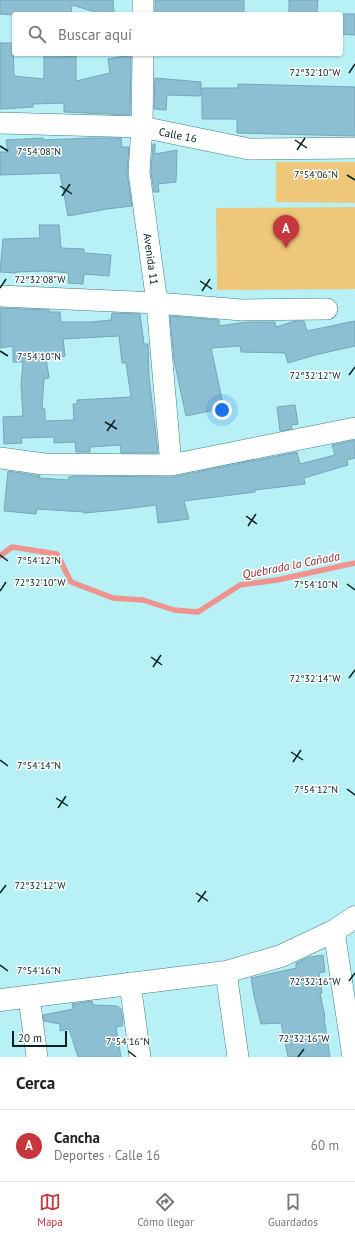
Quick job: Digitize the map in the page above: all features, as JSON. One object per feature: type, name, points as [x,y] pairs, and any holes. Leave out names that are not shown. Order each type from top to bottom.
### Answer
[{"type":"street","points":[[143,0],[143,12]]},
{"type":"street","name":"Avenida 11","points":[[143,56],[142,127],[139,172],[157,303],[171,465]]},
{"type":"street","name":"Calle 16","points":[[0,123],[142,127],[249,149],[355,148]]},
{"type":"street","points":[[0,296],[157,303],[242,310],[327,309]]},
{"type":"street","points":[[0,458],[44,464],[171,465],[355,428]]},
{"type":"street","points":[[0,1000],[226,972],[281,956],[334,931],[355,917]]},
{"type":"street","points":[[334,931],[353,1057]]},
{"type":"street","points":[[226,972],[238,1057]]},
{"type":"street","points":[[130,983],[140,1057]]},
{"type":"street","points":[[29,996],[37,1057]]},
{"type":"shaded area","points":[[276,162],[355,162],[355,203],[276,202]]},
{"type":"shaded area","points":[[355,207],[355,289],[217,290],[216,208]]},
{"type":"building","points":[[0,0],[113,0],[114,12],[95,12],[72,5],[71,12],[12,12],[12,15],[0,14]]},
{"type":"building","points":[[155,0],[244,0],[244,12],[155,12]]},
{"type":"building","points":[[289,0],[318,0],[317,12],[289,12]]},
{"type":"building","points":[[343,14],[355,14],[355,35],[343,34]]},
{"type":"building","points":[[0,43],[12,43],[14,76],[44,79],[44,56],[76,56],[76,81],[110,73],[108,59],[131,56],[130,115],[64,112],[64,103],[33,104],[33,107],[0,109]]},
{"type":"building","points":[[155,78],[201,82],[201,96],[167,95],[166,110],[154,109]]},
{"type":"building","points":[[238,84],[355,87],[355,136],[237,133],[237,119],[202,119],[202,88],[238,88]]},
{"type":"building","points":[[43,138],[43,140],[121,138],[122,147],[129,147],[127,173],[132,206],[68,216],[60,173],[0,175],[0,152],[8,152],[6,140]]},
{"type":"building","points":[[153,144],[155,144],[155,154],[177,150],[176,182],[158,184],[159,192],[154,192],[151,172]]},
{"type":"building","points":[[39,225],[59,225],[61,248],[84,249],[84,253],[111,255],[109,276],[84,274],[83,284],[68,283],[69,273],[46,271],[16,273],[0,272],[3,239],[40,238]]},
{"type":"building","points":[[0,308],[49,310],[50,312],[60,312],[61,322],[111,320],[112,313],[140,314],[144,344],[148,344],[149,376],[158,453],[121,453],[120,445],[90,447],[90,452],[76,452],[75,442],[54,443],[54,437],[21,438],[22,443],[4,444],[3,417],[23,416],[21,385],[23,362],[13,362],[13,346],[0,348]],"holes":[[[119,336],[122,363],[126,363],[131,397],[77,400],[77,404],[73,404],[74,420],[45,421],[45,409],[42,409],[44,379],[49,378],[46,358],[65,356],[63,339]]]},
{"type":"building","points":[[170,316],[219,320],[219,326],[246,322],[275,322],[276,327],[295,321],[304,321],[307,331],[355,321],[355,346],[288,363],[285,353],[241,352],[240,346],[211,348],[224,408],[186,416],[174,360]]},
{"type":"building","points":[[295,405],[298,424],[291,425],[292,429],[280,431],[277,407]]},
{"type":"building","points":[[355,440],[355,458],[347,460],[348,465],[304,478],[305,484],[184,501],[189,519],[158,523],[156,505],[84,513],[37,509],[36,514],[4,511],[8,471],[40,476],[39,478],[68,480],[69,477],[77,476],[172,477],[297,452],[300,464],[335,455],[332,445]]},
{"type":"building","points":[[323,955],[325,972],[319,973],[322,993],[320,993],[325,1017],[330,1057],[288,1057],[281,1023],[261,1024],[251,978],[296,968],[296,963],[309,957]]},
{"type":"building","points":[[92,1001],[93,1005],[117,1006],[121,1009],[123,1022],[122,1026],[116,1027],[121,1057],[78,1057],[69,1029],[60,1031],[60,1024],[44,1021],[43,1015],[73,1009],[72,1004]]},
{"type":"waterway","name":"Quebrada la Cañada","points":[[0,556],[12,547],[57,554],[71,582],[113,598],[143,600],[174,610],[198,612],[240,585],[277,580],[355,563]]},
{"type":"place","name":"Cancha","points":[[286,248]]}]
